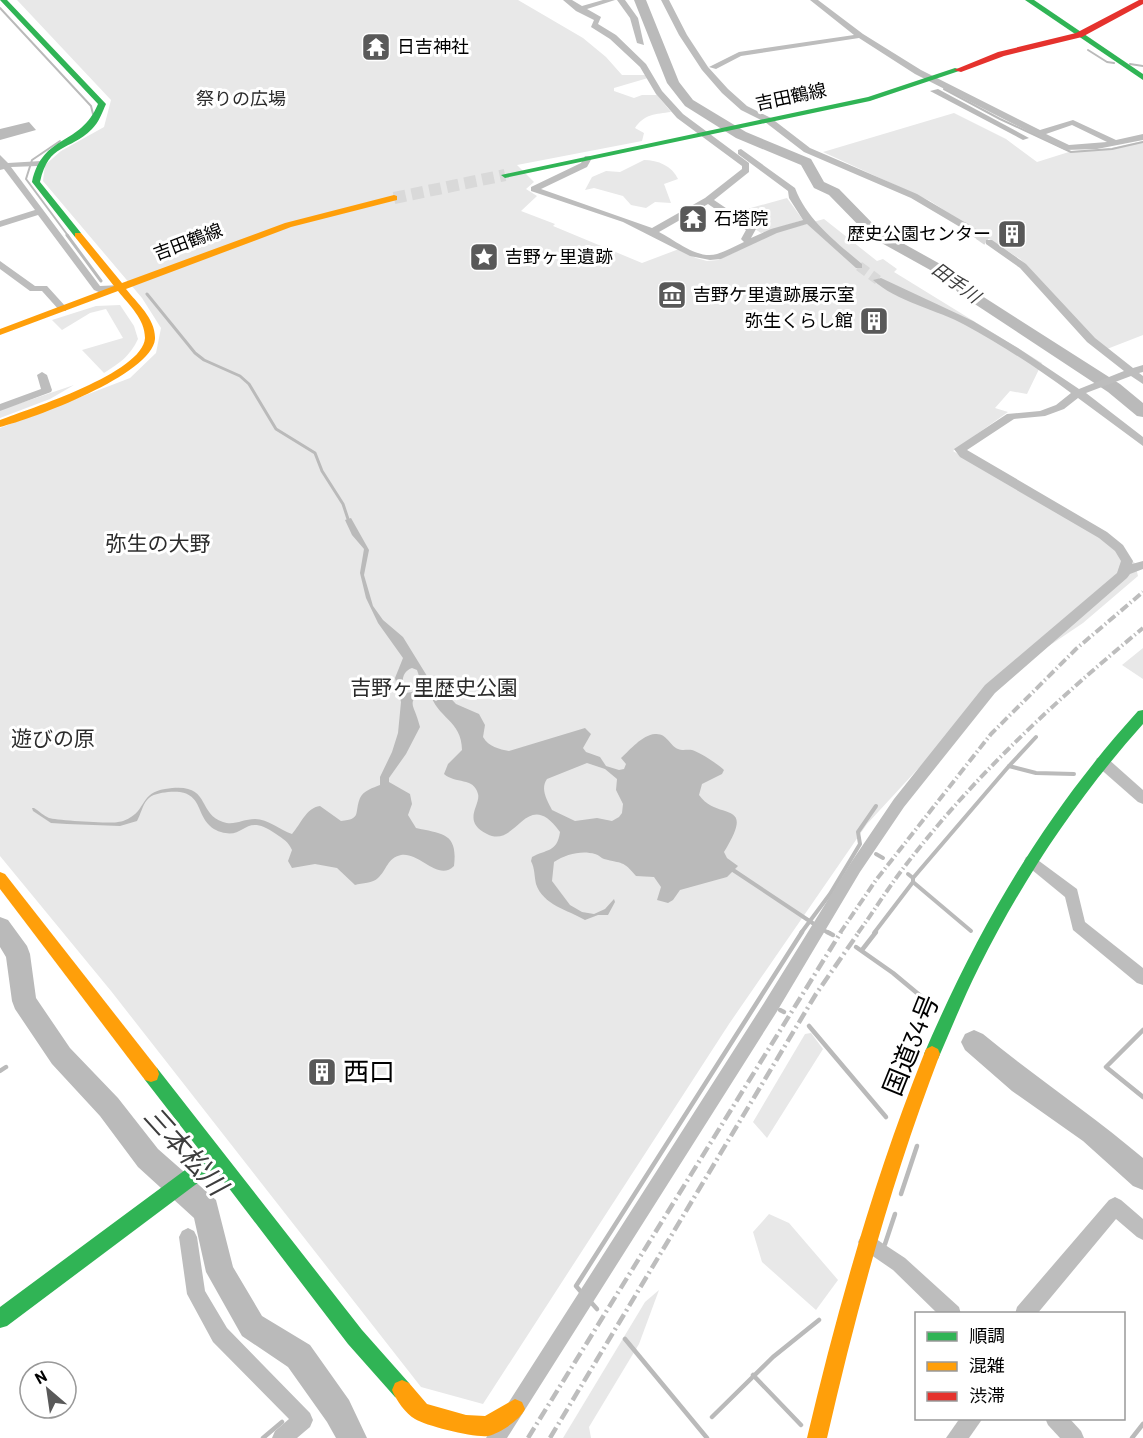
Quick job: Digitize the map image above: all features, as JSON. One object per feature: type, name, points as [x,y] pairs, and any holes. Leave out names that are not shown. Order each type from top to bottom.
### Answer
[{"type":"main road","points":[[0,424],[117,377],[135,364],[147,350],[151,337],[146,320],[36,182],[31,163],[91,128],[102,114],[102,104],[3,0]]},
{"type":"main road","points":[[1029,0],[1143,78]]},
{"type":"main road","name":"吉田鶴線","points":[[505,175],[870,99],[933,80],[1001,54],[1079,35],[1143,1]]},
{"type":"main road","name":"吉田鶴線","points":[[0,332],[288,225],[393,198]]},
{"type":"main road","name":"国道34号","points":[[817,1438],[841,1330],[865,1241],[918,1089],[948,1013],[986,938],[1032,861],[1102,762],[1143,715]]},
{"type":"main road","points":[[0,878],[362,1346],[421,1412],[466,1425],[487,1426],[515,1409]]},
{"type":"main road","points":[[0,1318],[157,1196],[216,1158]]},
{"type":"street","points":[[567,0],[598,19],[594,25],[614,37],[623,49],[644,66],[659,92],[680,116],[746,165],[746,170],[740,177],[720,189],[708,200],[652,232]]},
{"type":"street","points":[[579,9],[611,0]]},
{"type":"street","points":[[621,0],[634,18],[641,44]]},
{"type":"street","points":[[665,0],[696,54],[725,91],[744,108],[768,120],[807,150],[915,195],[963,225]]},
{"type":"street","points":[[814,0],[860,36],[933,80],[1068,148],[1082,148],[1143,137]]},
{"type":"street","points":[[713,67],[739,54],[860,36]]},
{"type":"street","points":[[696,54],[713,67],[726,86],[725,91]]},
{"type":"street","points":[[1037,134],[1073,122],[1116,143]]},
{"type":"street","points":[[705,134],[718,137],[792,190],[793,198],[808,221],[831,238],[842,253],[859,266]]},
{"type":"street","points":[[588,158],[584,165],[534,189],[652,232],[708,259],[718,257],[774,231],[808,221]]},
{"type":"street","points":[[2,164],[31,163]]},
{"type":"street","points":[[2,164],[97,288],[101,290],[120,287]]},
{"type":"street","points":[[708,200],[751,229],[746,239],[750,242]]},
{"type":"street","points":[[0,224],[39,212]]},
{"type":"street","points":[[989,242],[1023,266],[1091,340],[1143,381]]},
{"type":"street","points":[[71,255],[90,249]]},
{"type":"street","points":[[0,264],[33,289],[44,288],[63,309]]},
{"type":"street","points":[[878,280],[895,291],[967,322],[1077,393],[1143,443]]},
{"type":"street","points":[[496,1438],[770,1008],[855,868],[899,803],[990,689],[1123,575],[1127,561],[1119,548],[1103,535],[964,454],[960,449],[1011,416],[1041,414],[1060,407],[1077,393],[1143,368]]},
{"type":"street","points":[[0,408],[47,390],[42,375]]},
{"type":"street","points":[[1124,571],[1143,565]]},
{"type":"street","points":[[1102,762],[1143,798]]},
{"type":"street","points":[[1032,861],[1072,894],[1078,925],[1143,978]]},
{"type":"street","points":[[1026,1312],[1115,1206],[1143,1230]]},
{"type":"street","points":[[188,1237],[196,1294],[220,1335],[303,1420],[282,1438]]},
{"type":"street","points":[[865,1241],[899,1264],[950,1312]]},
{"type":"street","points":[[956,1438],[972,1420]]},
{"type":"green space","name":"吉野ヶ里歴史公園","points":[[17,0],[518,0],[583,38],[606,57],[622,75],[647,75],[648,78],[614,88],[614,91],[634,98],[642,95],[657,95],[671,112],[651,116],[639,123],[635,128],[644,133],[642,141],[517,165],[534,182],[526,189],[537,196],[521,211],[642,263],[679,249],[696,258],[707,261],[718,260],[777,232],[824,219],[877,261],[883,259],[897,269],[894,272],[1042,363],[1027,394],[1010,391],[995,408],[1008,412],[953,451],[1105,540],[1135,563],[1138,576],[1083,623],[1031,658],[975,707],[867,824],[729,1024],[483,1404],[421,1387],[111,991],[0,856],[0,428],[130,378],[156,353],[161,328],[142,298],[43,181],[45,165],[61,151],[104,127],[111,100]]},
{"type":"green space","points":[[954,113],[1006,139],[1037,162],[1072,151],[1112,148],[1143,141],[1143,335],[1107,349],[1089,334],[1020,259],[930,201],[823,152]]},
{"type":"green space","points":[[644,160],[664,165],[675,174],[678,179],[664,184],[671,203],[655,202],[646,208],[631,205],[623,196],[594,188],[585,190],[592,177],[606,171],[620,172]]},
{"type":"green space","points":[[787,198],[803,220],[761,233],[743,221],[747,209]]},
{"type":"green space","points":[[120,305],[134,326],[138,339],[124,359],[104,373],[82,350],[123,338],[106,309],[90,313],[62,330],[52,320],[96,306]]},
{"type":"green space","points":[[74,385],[50,399],[0,418],[0,410]]},
{"type":"green space","points":[[1143,648],[1143,679],[1122,665]]},
{"type":"green space","points":[[811,1033],[823,1049],[767,1138],[753,1122],[805,1034]]},
{"type":"green space","points":[[769,1214],[789,1223],[838,1280],[816,1310],[762,1262],[753,1232]]},
{"type":"green space","points":[[659,1290],[639,1344],[589,1427],[591,1438],[563,1438],[645,1302]]},
{"type":"shaded area","points":[[938,89],[1029,138],[1023,140],[930,91]]},
{"type":"shaded area","points":[[29,122],[36,130],[0,140],[0,129]]},
{"type":"shaded area","points":[[351,518],[369,550],[364,575],[373,606],[383,620],[403,637],[427,676],[427,684],[413,700],[420,727],[406,754],[389,778],[389,782],[410,794],[412,804],[408,815],[416,828],[441,834],[451,841],[455,855],[454,866],[442,871],[408,855],[401,855],[390,861],[376,880],[355,885],[337,868],[315,864],[292,868],[288,861],[292,850],[287,842],[276,834],[257,825],[251,825],[236,832],[221,832],[206,821],[195,800],[181,792],[165,792],[151,796],[145,802],[137,821],[120,826],[51,823],[33,811],[32,808],[34,808],[53,819],[120,822],[136,813],[148,797],[157,791],[180,788],[197,794],[209,812],[223,822],[260,819],[292,834],[307,813],[315,807],[320,806],[341,821],[355,817],[362,795],[380,785],[380,777],[398,733],[401,702],[395,678],[403,658],[378,623],[366,598],[360,573],[364,549],[352,535],[345,520]],"holes":[[[412,668],[417,670],[421,682],[412,692],[404,692],[404,675]]]},
{"type":"shaded area","points":[[438,685],[456,704],[479,714],[485,725],[483,737],[485,740],[491,745],[509,751],[585,728],[591,734],[583,748],[586,752],[600,757],[606,766],[619,770],[624,769],[626,764],[621,758],[641,740],[655,734],[662,735],[678,749],[692,750],[704,756],[724,770],[722,774],[702,784],[699,795],[707,803],[736,817],[737,824],[724,852],[727,858],[738,866],[727,877],[680,890],[668,903],[657,900],[661,887],[654,877],[636,876],[625,865],[595,854],[585,852],[574,854],[554,862],[552,881],[570,905],[582,912],[594,914],[605,909],[614,899],[615,902],[608,915],[598,915],[585,920],[550,902],[539,891],[531,861],[532,857],[554,847],[560,832],[548,819],[538,815],[530,816],[506,834],[497,837],[479,829],[474,819],[478,798],[476,789],[473,785],[444,774],[448,764],[462,750],[461,740],[453,725],[433,701],[430,692],[434,686]],"holes":[[[587,763],[605,769],[617,779],[616,790],[623,804],[619,817],[612,821],[597,818],[575,821],[552,810],[544,791],[547,779]]]},
{"type":"waterway","name":"田手川","points":[[640,0],[673,83],[689,103],[741,135],[806,162],[819,185],[834,192],[874,233],[955,278],[963,290],[1114,388],[1143,412]]},
{"type":"waterway","points":[[0,8],[91,106],[93,114]]},
{"type":"waterway","points":[[1088,50],[1107,62],[1114,63]]},
{"type":"waterway","points":[[1130,64],[1143,66]]},
{"type":"waterway","points":[[944,89],[1000,119],[1071,152],[1112,149],[1143,142]]},
{"type":"waterway","points":[[60,141],[32,160],[26,179],[69,237]]},
{"type":"waterway","points":[[67,235],[101,281]]},
{"type":"waterway","points":[[147,294],[195,353],[204,360],[240,376],[249,384],[276,429],[315,453],[322,471],[343,504],[348,519]]},
{"type":"waterway","points":[[1009,766],[1036,737]]},
{"type":"waterway","points":[[913,878],[1009,766]]},
{"type":"waterway","points":[[1009,766],[1036,773],[1074,774]]},
{"type":"waterway","points":[[810,921],[830,894],[860,844],[858,832],[876,806]]},
{"type":"waterway","points":[[876,854],[883,858]]},
{"type":"waterway","points":[[733,870],[810,921]]},
{"type":"waterway","points":[[908,874],[913,878]]},
{"type":"waterway","points":[[874,933],[913,882]]},
{"type":"waterway","points":[[913,882],[971,931]]},
{"type":"waterway","points":[[801,933],[810,921]]},
{"type":"waterway","points":[[810,921],[814,924]]},
{"type":"waterway","name":"三本松川","points":[[0,927],[18,954],[24,1001],[61,1056],[109,1107],[148,1158],[206,1210],[220,1272],[252,1326],[299,1356],[338,1411],[352,1438]]},
{"type":"waterway","points":[[825,931],[830,933]]},
{"type":"waterway","points":[[582,1293],[576,1286],[802,932]]},
{"type":"waterway","points":[[827,932],[833,935]]},
{"type":"waterway","points":[[862,950],[876,932]]},
{"type":"waterway","points":[[856,947],[893,973],[929,1003]]},
{"type":"waterway","points":[[780,1010],[784,1012]]},
{"type":"waterway","points":[[809,1026],[886,1117]]},
{"type":"waterway","points":[[1143,1030],[1106,1067],[1143,1097]]},
{"type":"waterway","points":[[974,1042],[1021,1082],[1092,1132],[1143,1176]]},
{"type":"waterway","points":[[0,1071],[6,1067]]},
{"type":"waterway","points":[[901,1194],[917,1146]]},
{"type":"waterway","points":[[885,1244],[895,1214]]},
{"type":"waterway","points":[[589,1300],[597,1309]]},
{"type":"waterway","points":[[754,1376],[773,1357],[819,1320]]},
{"type":"waterway","points":[[625,1339],[707,1438]]},
{"type":"waterway","points":[[712,1417],[754,1376]]},
{"type":"waterway","points":[[754,1376],[801,1425]]},
{"type":"waterway","points":[[263,1438],[282,1422]]},
{"type":"waterway","points":[[1132,1438],[1143,1424]]},
{"type":"tunnel","points":[[394,198],[505,175]]},
{"type":"tunnel","points":[[963,225],[981,237]]},
{"type":"tunnel","points":[[979,235],[989,242]]},
{"type":"tunnel","points":[[859,266],[878,280]]},
{"type":"railway","points":[[840,933],[876,880],[991,734],[1076,649],[1143,592]]},
{"type":"railway","points":[[858,933],[905,866],[959,801],[1017,740],[1143,628]]},
{"type":"railway","points":[[528,1438],[841,932]]},
{"type":"railway","points":[[550,1438],[816,994],[859,932]]},
{"type":"traffic: fast","points":[[3,0],[102,104],[96,119],[88,129],[46,156],[40,166],[36,182],[78,235]]},
{"type":"traffic: fast","points":[[1029,0],[1143,78]]},
{"type":"traffic: fast","points":[[505,175],[870,99],[958,70]]},
{"type":"traffic: fast","points":[[932,1054],[973,963],[1022,874],[1079,791],[1143,715]]},
{"type":"traffic: fast","points":[[151,1074],[355,1337],[402,1390]]},
{"type":"traffic: fast","points":[[0,1319],[216,1158]]},
{"type":"traffic: slow","points":[[0,332],[288,225],[394,198]]},
{"type":"traffic: slow","points":[[0,424],[106,381],[126,369],[141,356],[149,343],[146,320],[78,235]]},
{"type":"traffic: slow","points":[[0,878],[151,1074]]},
{"type":"traffic: slow","points":[[817,1438],[840,1340],[881,1195],[932,1054]]},
{"type":"traffic: slow","points":[[402,1390],[421,1412],[466,1425],[487,1426],[515,1409]]},
{"type":"traffic: jam","points":[[958,70],[1001,54],[1079,35],[1143,1]]},
{"type":"place","name":"日吉神社","points":[[376,47]]},
{"type":"place","name":"石塔院","points":[[693,219]]},
{"type":"place","name":"歴史公園センター","points":[[1012,234]]},
{"type":"place","name":"吉野ヶ里遺跡","points":[[484,257]]},
{"type":"place","name":"吉野ケ里遺跡展示室","points":[[672,295]]},
{"type":"place","name":"弥生くらし館","points":[[874,321]]},
{"type":"place","name":"西口","points":[[322,1072]]},
{"type":"park label","name":"祭りの広場","points":[[241,99]]},
{"type":"park label","name":"弥生の大野","points":[[158,544]]},
{"type":"park label","name":"遊びの原","points":[[53,739]]}]
